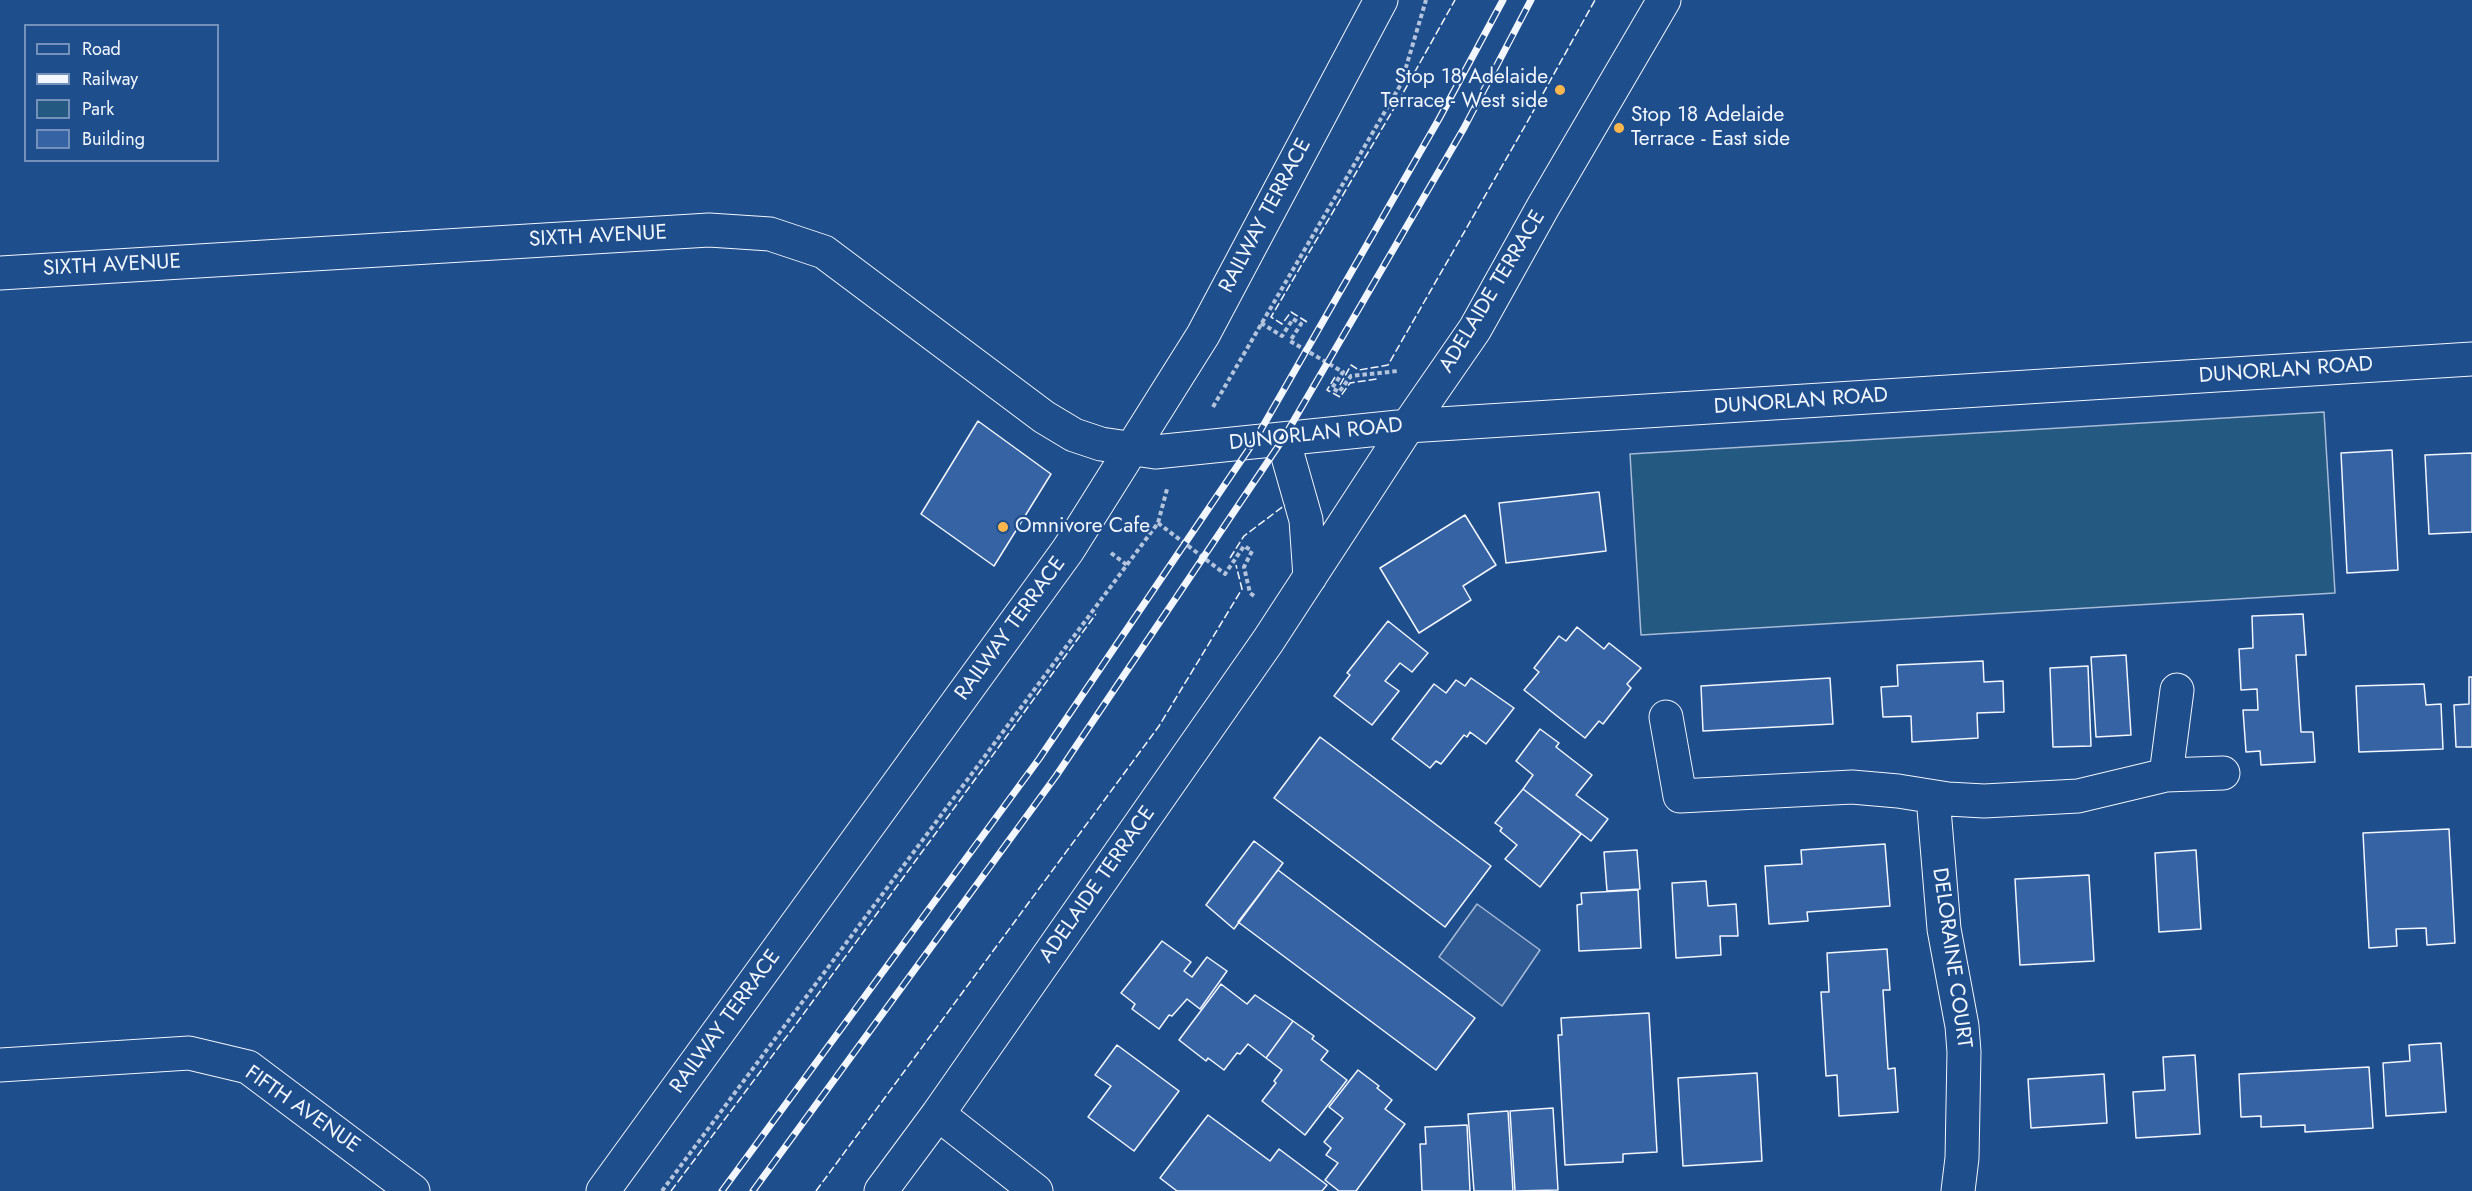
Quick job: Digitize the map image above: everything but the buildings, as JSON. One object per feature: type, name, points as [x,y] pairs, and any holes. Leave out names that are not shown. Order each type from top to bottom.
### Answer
[{"type":"street","name":"RAILWAY TERRACE","points":[[603,1191],[1068,550],[1203,335],[1381,0]]},
{"type":"street","name":"ADELAIDE TERRACE","points":[[881,1191],[938,1114],[1283,618],[1408,426],[1475,329],[1543,207],[1664,0]]},
{"type":"street","name":"SIXTH AVENUE","points":[[0,273],[709,230],[770,234],[824,252],[1044,417],[1074,435],[1131,449]]},
{"type":"street","name":"DUNORLAN ROAD","points":[[1131,449],[1155,452],[1408,426],[2472,360]]},
{"type":"street","points":[[1283,439],[1306,520],[1311,577]]},
{"type":"street","points":[[2166,775],[2177,690]]},
{"type":"street","points":[[1666,717],[1680,796],[1852,787],[1984,801],[2078,796],[2166,775],[2223,773]]},
{"type":"street","name":"DELORAINE COURT","points":[[1933,797],[1944,929],[1962,1026],[1964,1052],[1962,1158],[1958,1191]]},
{"type":"street","name":"FIFTH AVENUE","points":[[0,1065],[189,1053],[248,1067],[413,1191]]},
{"type":"street","points":[[938,1114],[1036,1191]]},
{"type":"path","points":[[1224,388],[1401,84],[1426,0]]},
{"type":"path","points":[[1262,323],[1282,336],[1293,319],[1301,324],[1290,341],[1343,372],[1332,388],[1339,392],[1351,376],[1410,369]]},
{"type":"path","points":[[662,1191],[1158,523],[1168,485]]},
{"type":"path","points":[[1158,523],[1225,574],[1244,546],[1252,551],[1244,567],[1250,593],[1283,618]]},
{"type":"green space","points":[[2324,412],[2335,593],[1641,635],[1630,454]]},
{"type":"shaded area","points":[[1477,904],[1540,950],[1502,1006],[1439,957]]},
{"type":"railway","points":[[722,1191],[1039,759],[1255,440],[1439,119],[1503,0]]},
{"type":"railway","points":[[753,1191],[1056,776],[1283,439],[1464,128],[1531,0]]},
{"type":"fence","points":[[1307,322],[1291,312],[1282,324],[1271,317],[1455,0]]},
{"type":"fence","points":[[1340,385],[1351,365],[1359,370],[1388,365],[1595,0]]},
{"type":"fence","points":[[1335,377],[1327,390],[1340,397],[1350,383],[1377,379]]},
{"type":"fence","points":[[1230,558],[1244,536],[1285,505]]},
{"type":"fence","points":[[816,1191],[1159,726],[1242,589],[1236,565]]},
{"type":"fence","points":[[671,1191],[1096,614]]},
{"type":"place","name":"Stop 18 Adelaide Terrace - West side","points":[[1560,90]]},
{"type":"place","name":"Stop 18 Adelaide Terrace - East side","points":[[1619,128]]},
{"type":"place","name":"Omnivore Cafe","points":[[1003,527]]}]
